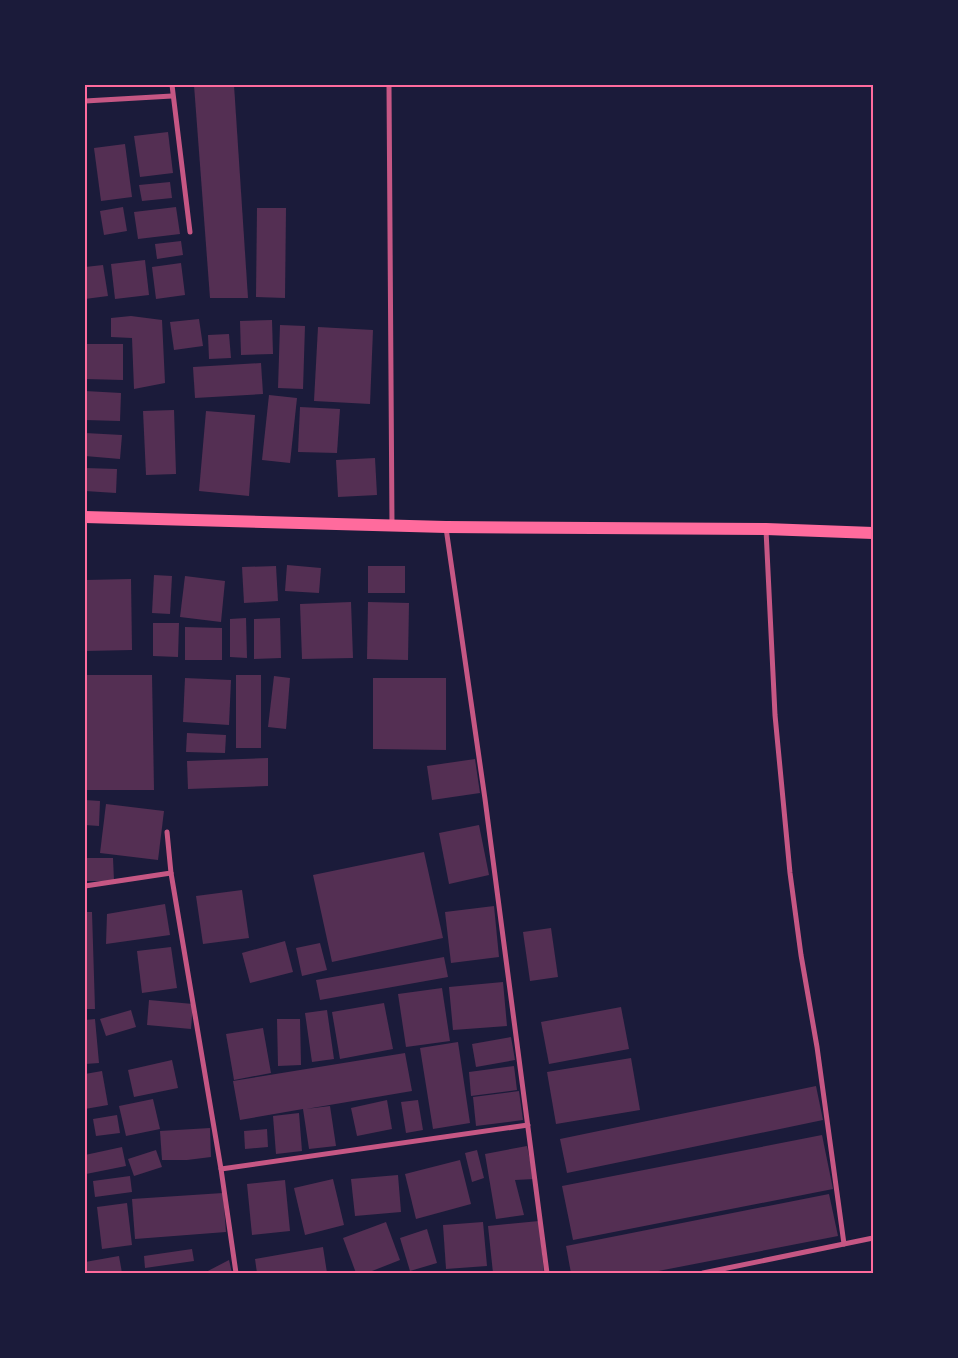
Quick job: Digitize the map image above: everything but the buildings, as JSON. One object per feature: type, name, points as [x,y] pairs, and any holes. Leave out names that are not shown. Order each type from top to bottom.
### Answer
[{"type":"main road","points":[[85,517],[392,526],[766,529],[873,533]]},
{"type":"street","points":[[172,85],[190,232]]},
{"type":"street","points":[[388,85],[392,526]]},
{"type":"street","points":[[85,101],[172,96]]},
{"type":"street","points":[[446,527],[547,1273]]},
{"type":"street","points":[[766,529],[775,715],[790,874],[801,955],[817,1047],[844,1244]]},
{"type":"street","points":[[167,832],[171,873],[222,1169],[236,1273]]},
{"type":"street","points":[[85,886],[171,873]]},
{"type":"street","points":[[222,1169],[528,1125]]},
{"type":"street","points":[[704,1273],[873,1238]]}]
